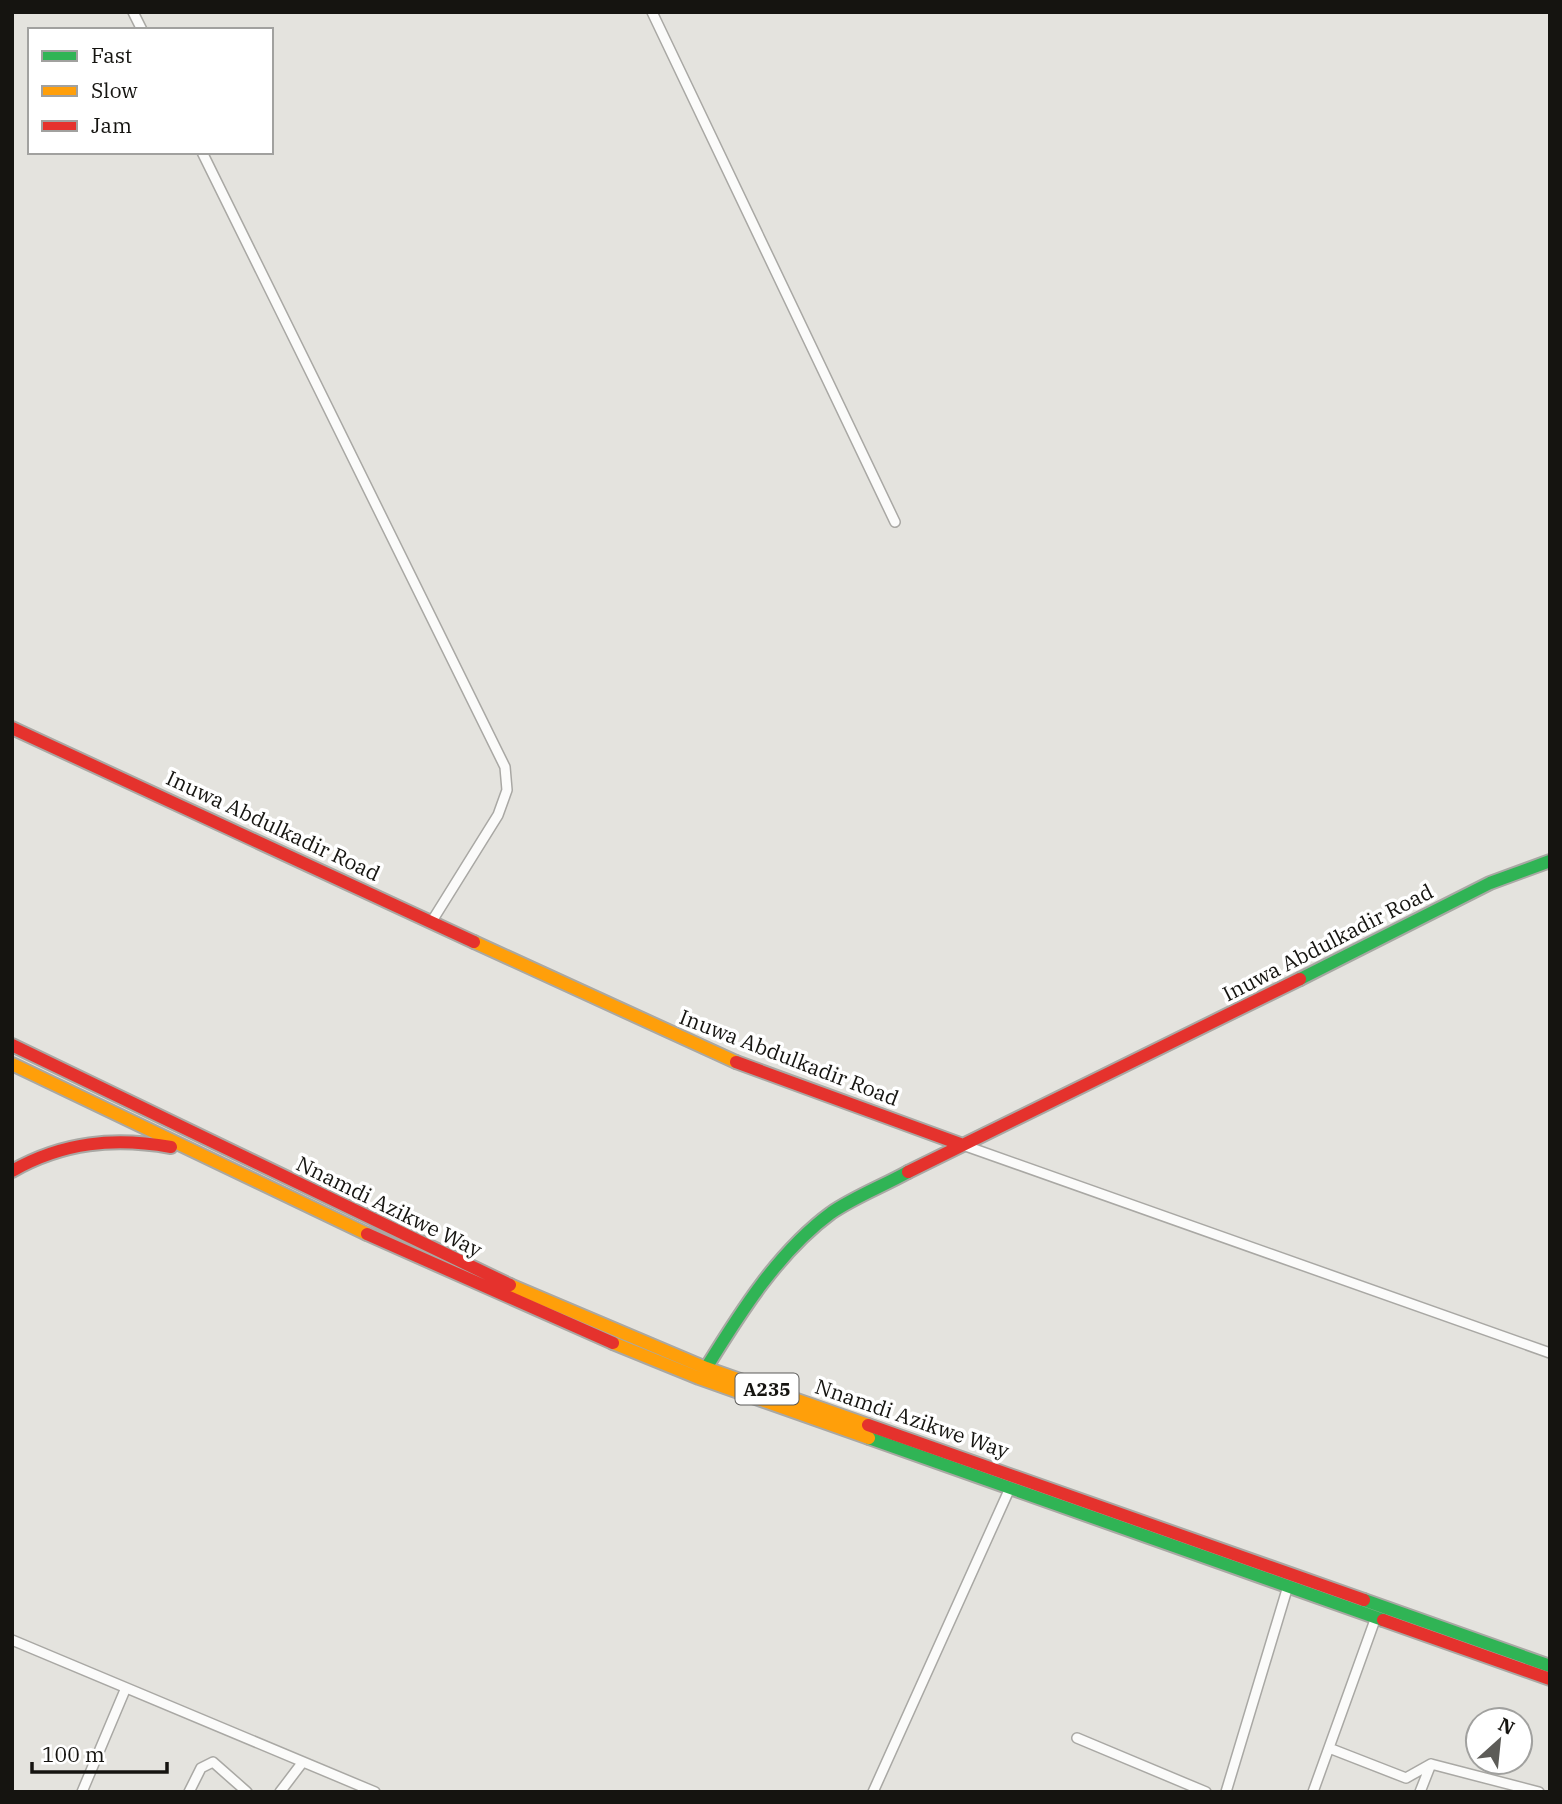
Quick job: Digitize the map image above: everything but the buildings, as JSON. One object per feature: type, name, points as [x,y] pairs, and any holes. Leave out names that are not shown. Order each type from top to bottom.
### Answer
[{"type":"main road","name":"Inuwa Abdulkadir Road","points":[[12,728],[728,1059],[960,1144],[1135,1062],[1490,883],[1550,861]]},
{"type":"main road","name":"Nnamdi Azikwe Way","points":[[12,1045],[413,1241],[703,1373],[1550,1666]]},
{"type":"main road","name":"Nnamdi Azikwe Way","points":[[12,1064],[544,1315],[1010,1488],[1550,1679]]},
{"type":"main road","points":[[12,1171],[63,1147],[103,1140],[149,1142],[199,1154]]},
{"type":"main road","points":[[703,1373],[730,1329],[789,1250],[832,1213],[960,1144]]},
{"type":"street","points":[[133,12],[141,28]]},
{"type":"street","points":[[652,12],[895,522]]},
{"type":"street","points":[[203,154],[505,767],[507,790],[498,816],[432,921]]},
{"type":"street","points":[[960,1144],[1550,1353]]},
{"type":"street","points":[[873,1792],[1010,1488]]},
{"type":"street","points":[[1226,1792],[1288,1586]]},
{"type":"street","points":[[1313,1792],[1376,1617]]},
{"type":"street","points":[[12,1640],[369,1791]]},
{"type":"street","points":[[82,1792],[125,1690]]},
{"type":"street","points":[[1077,1738],[1206,1792]]},
{"type":"street","points":[[1329,1748],[1406,1778],[1431,1764],[1539,1792]]},
{"type":"street","points":[[189,1792],[201,1768],[212,1762],[247,1792]]},
{"type":"street","points":[[280,1792],[302,1763]]},
{"type":"street","points":[[1420,1792],[1431,1764]]},
{"type":"traffic: fast","points":[[1300,979],[1490,883],[1550,861]]},
{"type":"traffic: fast","points":[[706,1368],[761,1284],[794,1246],[840,1207],[908,1172]]},
{"type":"traffic: fast","points":[[869,1438],[1383,1620]]},
{"type":"traffic: fast","points":[[1364,1600],[1550,1666]]},
{"type":"traffic: slow","points":[[474,942],[736,1062]]},
{"type":"traffic: slow","points":[[12,1064],[367,1234]]},
{"type":"traffic: slow","points":[[510,1285],[706,1368],[868,1425]]},
{"type":"traffic: slow","points":[[613,1343],[699,1378],[869,1438]]},
{"type":"traffic: jam","points":[[12,728],[474,942]]},
{"type":"traffic: jam","points":[[908,1172],[1300,979]]},
{"type":"traffic: jam","points":[[12,1045],[510,1285]]},
{"type":"traffic: jam","points":[[736,1062],[960,1144]]},
{"type":"traffic: jam","points":[[12,1171],[50,1154],[89,1144],[129,1142],[171,1147]]},
{"type":"traffic: jam","points":[[367,1234],[613,1343]]},
{"type":"traffic: jam","points":[[868,1425],[1364,1600]]},
{"type":"traffic: jam","points":[[1383,1620],[1550,1679]]}]
